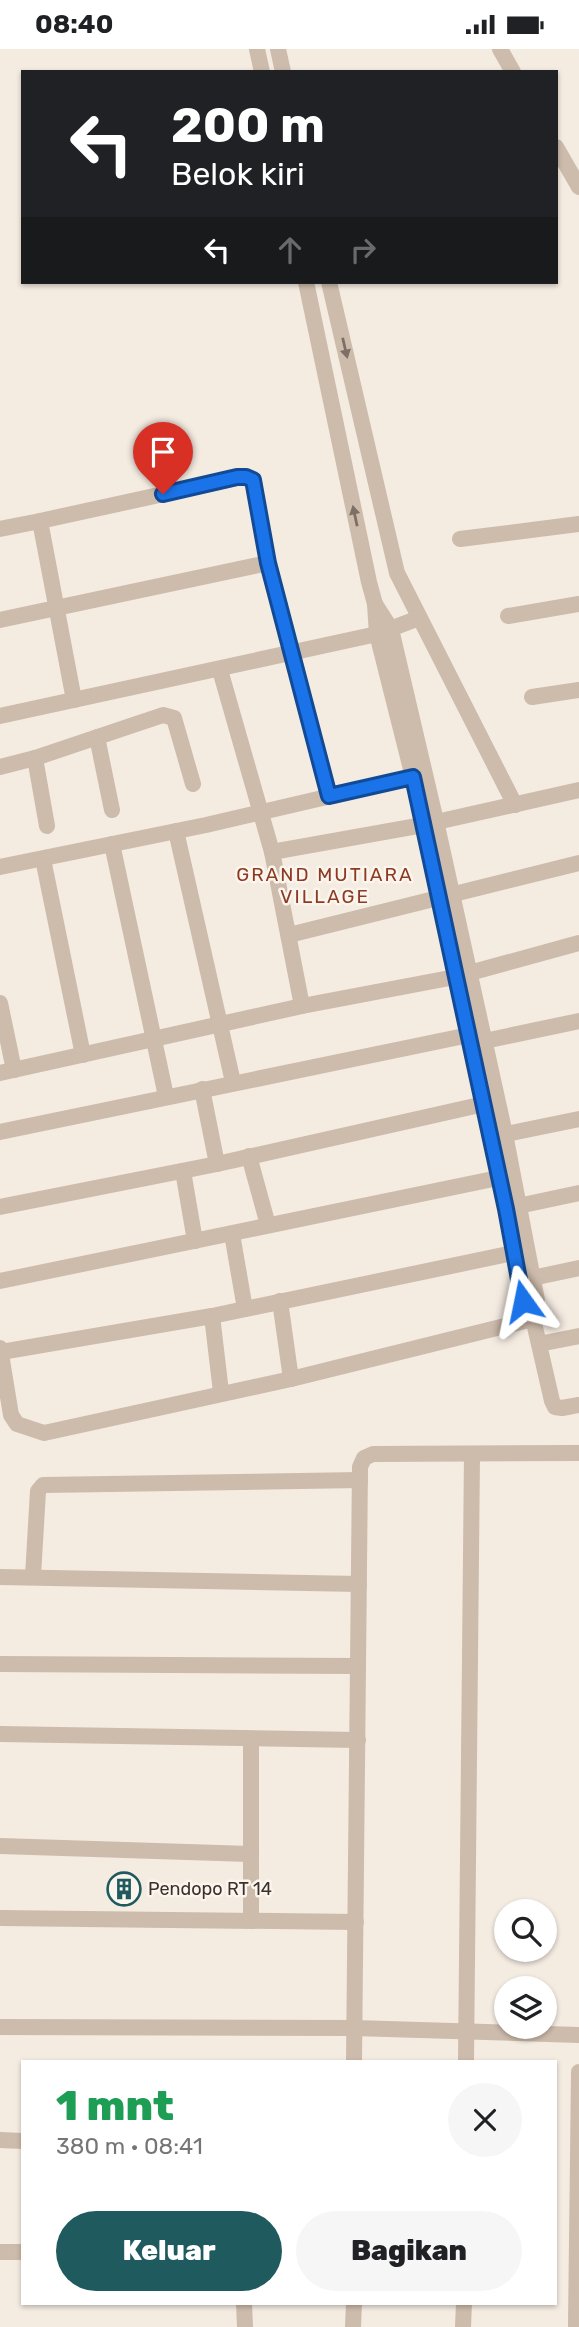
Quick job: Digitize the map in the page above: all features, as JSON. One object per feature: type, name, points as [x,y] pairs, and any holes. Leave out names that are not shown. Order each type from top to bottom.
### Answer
[{"type":"street","points":[[257,49],[262,70]]},
{"type":"street","points":[[278,49],[283,70]]},
{"type":"street","points":[[500,49],[512,70]]},
{"type":"street","points":[[558,150],[579,187]]},
{"type":"street","points":[[306,284],[369,582],[384,631],[429,823],[498,1135],[525,1280],[523,1301],[533,1317],[555,1407],[579,1405]]},
{"type":"street","points":[[330,284],[397,573],[515,806]]},
{"type":"street","points":[[0,529],[246,477],[253,480],[268,563],[329,796]]},
{"type":"street","points":[[40,521],[74,700]]},
{"type":"street","points":[[460,539],[579,524]]},
{"type":"street","points":[[0,620],[268,563]]},
{"type":"street","points":[[369,582],[397,573]]},
{"type":"street","points":[[508,616],[579,604]]},
{"type":"street","points":[[0,716],[220,670],[384,631],[419,618]]},
{"type":"street","points":[[384,631],[413,777],[429,823]]},
{"type":"street","points":[[220,670],[272,852],[302,1006]]},
{"type":"street","points":[[532,697],[579,690]]},
{"type":"street","points":[[0,767],[169,715],[174,718],[193,784]]},
{"type":"street","points":[[97,737],[112,810]]},
{"type":"street","points":[[35,758],[47,826]]},
{"type":"street","points":[[0,867],[261,813],[413,777]]},
{"type":"street","points":[[272,852],[515,806],[579,790]]},
{"type":"street","points":[[176,831],[233,1082]]},
{"type":"street","points":[[112,844],[166,1096]]},
{"type":"street","points":[[43,859],[83,1055]]},
{"type":"street","points":[[289,935],[579,863]]},
{"type":"street","points":[[0,1003],[7,1072],[302,1006],[461,975],[579,943]]},
{"type":"street","points":[[0,1132],[233,1082],[579,1021]]},
{"type":"street","points":[[475,1040],[484,1104],[498,1135],[498,1178],[512,1207],[513,1253],[525,1280]]},
{"type":"street","points":[[202,1089],[217,1164]]},
{"type":"street","points":[[0,1207],[217,1164],[484,1104]]},
{"type":"street","points":[[498,1135],[579,1119]]},
{"type":"street","points":[[249,1156],[268,1225]]},
{"type":"street","points":[[183,1171],[195,1241]]},
{"type":"street","points":[[0,1281],[498,1178]]},
{"type":"street","points":[[512,1207],[579,1193]]},
{"type":"street","points":[[232,1234],[245,1309]]},
{"type":"street","points":[[513,1253],[212,1316],[0,1350],[11,1415],[17,1424],[44,1433],[221,1392],[291,1379],[533,1317]]},
{"type":"street","points":[[525,1280],[579,1268]]},
{"type":"street","points":[[280,1301],[291,1379]]},
{"type":"street","points":[[212,1316],[221,1392]]},
{"type":"street","points":[[539,1344],[579,1336]]},
{"type":"street","points":[[354,2060],[360,1467],[364,1458],[373,1454],[579,1453]]},
{"type":"street","points":[[466,2060],[472,1454]]},
{"type":"street","points":[[33,1576],[38,1491],[43,1485],[360,1481]]},
{"type":"street","points":[[0,1577],[359,1584]]},
{"type":"street","points":[[0,1664],[357,1666]]},
{"type":"street","points":[[0,1734],[358,1740]]},
{"type":"street","points":[[251,1739],[251,1919]]},
{"type":"street","points":[[0,1846],[250,1854]]},
{"type":"street","points":[[0,1918],[356,1922]]},
{"type":"street","points":[[0,2027],[355,2028],[579,2035]]},
{"type":"street","points":[[576,2327],[579,2072]]},
{"type":"street","points":[[0,2140],[21,2141]]},
{"type":"street","points":[[0,2252],[21,2252]]},
{"type":"street","points":[[244,2305],[244,2327]]},
{"type":"street","points":[[353,2327],[354,2305]]},
{"type":"street","points":[[463,2327],[464,2305]]},
{"type":"place","name":"Pendopo RT 14","points":[[124,1889]]},
{"type":"district","name":"GRAND MUTIARA VILLAGE","points":[[325,885]]},
{"type":"route","points":[[163,494],[237,477],[253,480],[268,563],[329,796],[413,777],[484,1104],[523,1301]]}]
